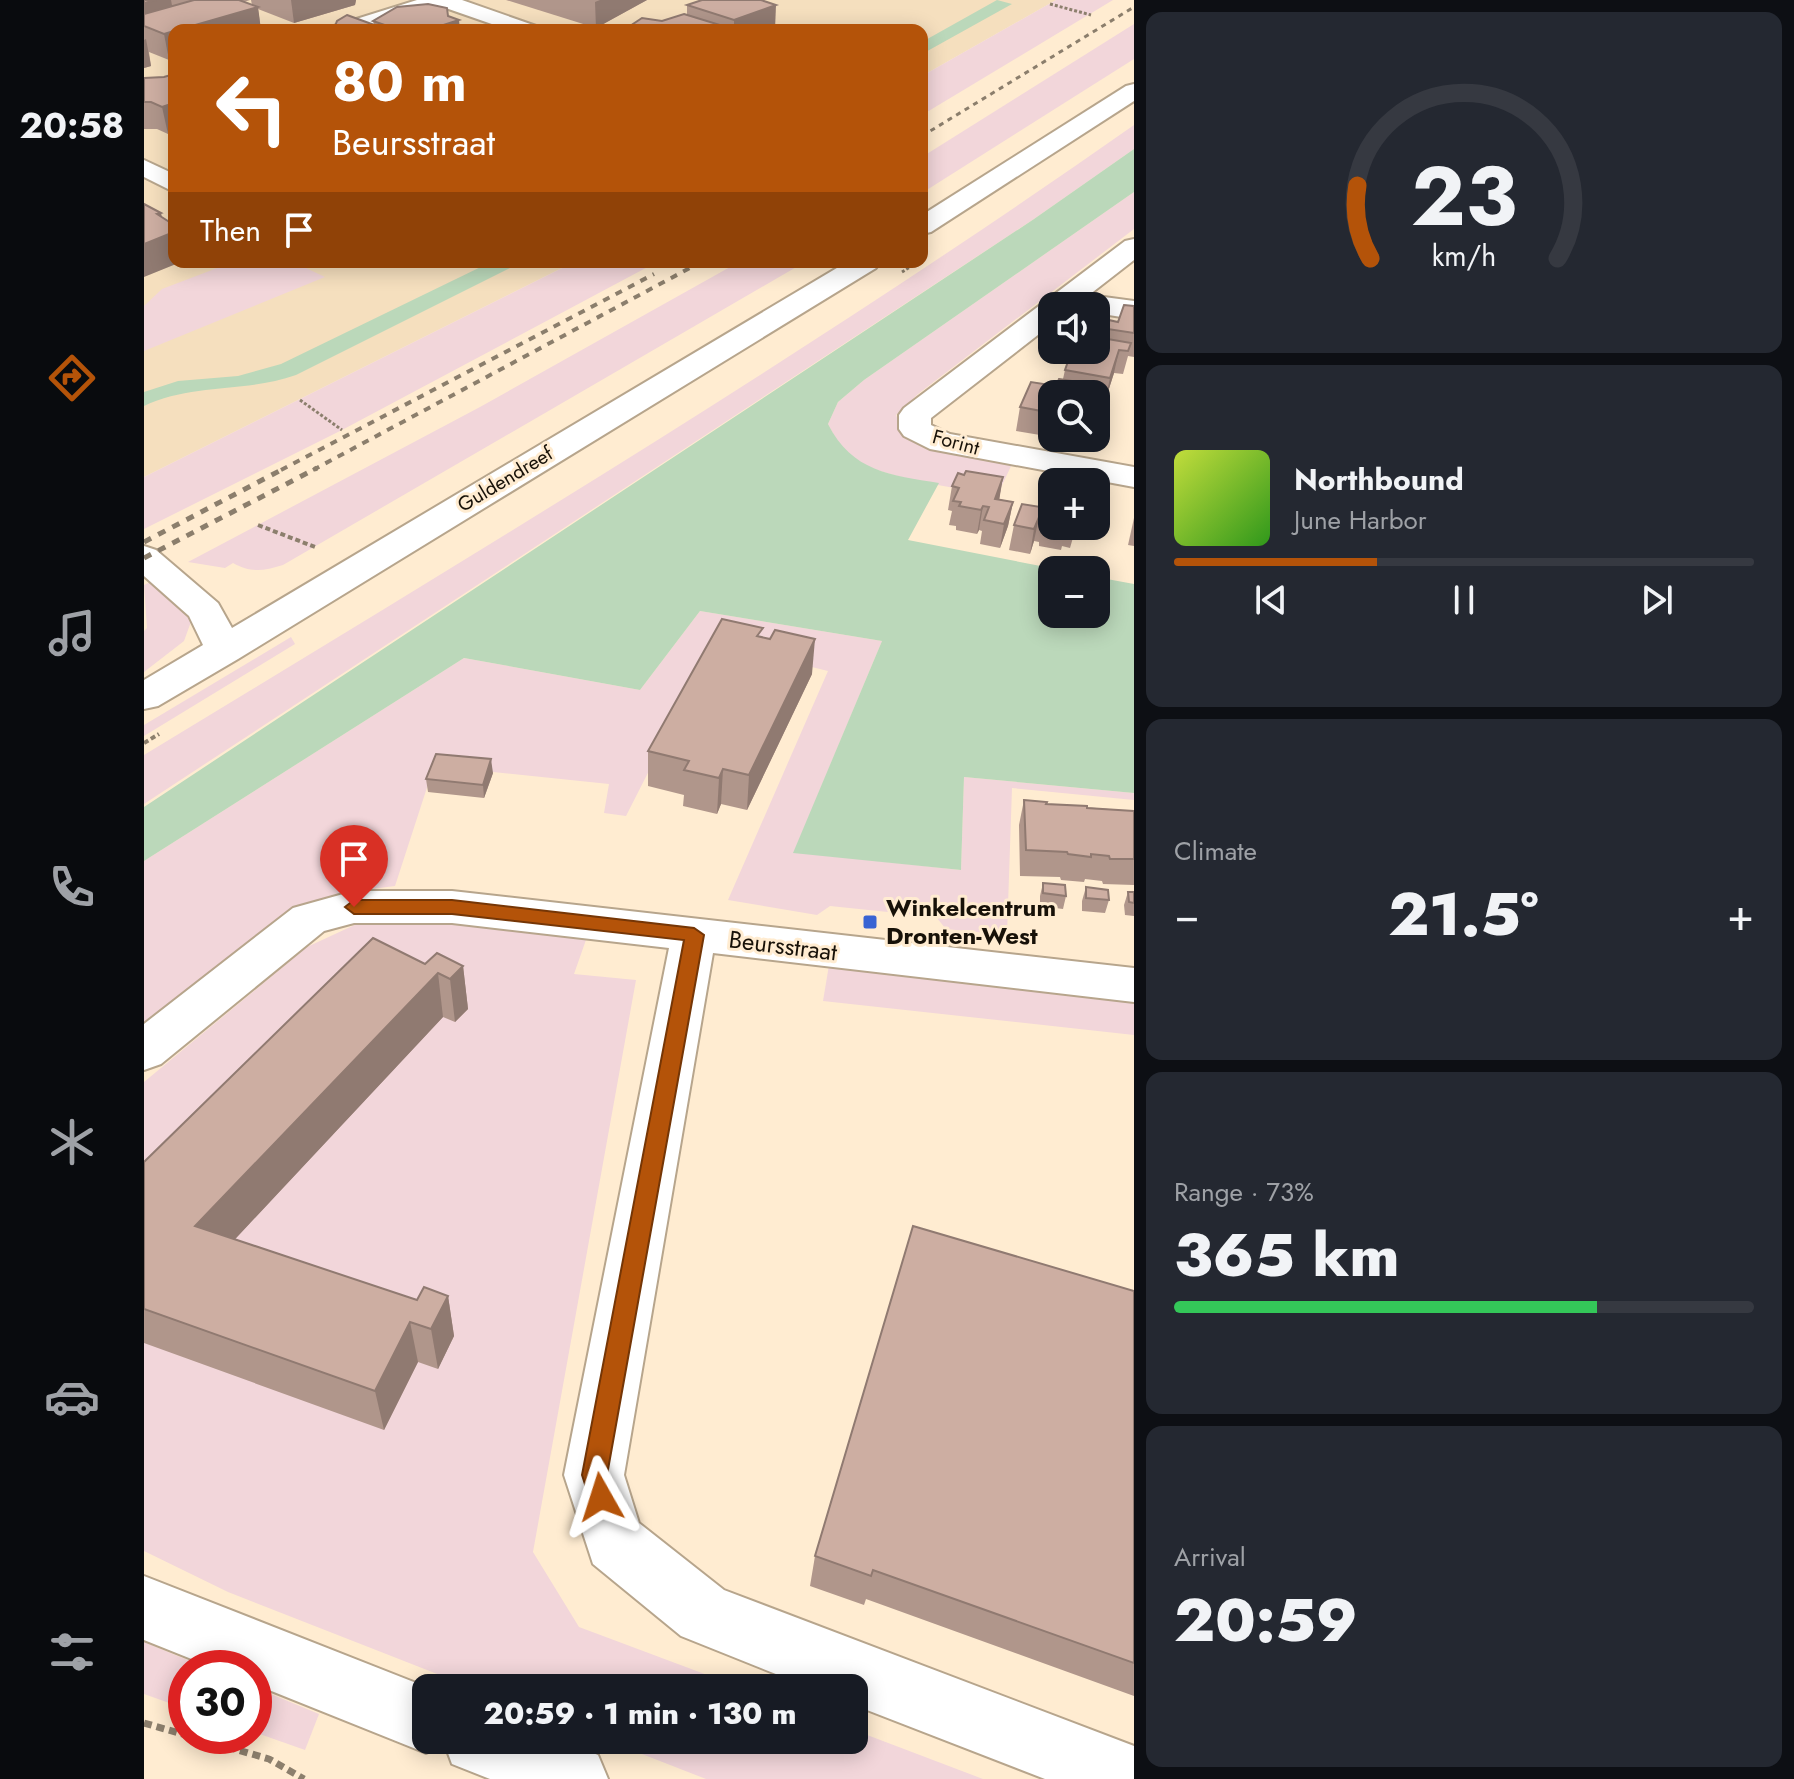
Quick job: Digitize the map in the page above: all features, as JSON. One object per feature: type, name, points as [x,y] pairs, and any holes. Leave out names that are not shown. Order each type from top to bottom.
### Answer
[{"type":"street","points":[[361,24],[440,0],[511,24]]},
{"type":"street","points":[[928,222],[1134,91]]},
{"type":"street","points":[[144,167],[168,181]]},
{"type":"street","name":"Forint","points":[[1075,292],[1134,247]]},
{"type":"street","name":"Guldendreef","points":[[144,697],[856,268]]},
{"type":"street","points":[[1097,276],[1134,282]]},
{"type":"street","points":[[1110,308],[1134,310]]},
{"type":"street","name":"Forint","points":[[1038,320],[915,415],[915,429],[941,442],[1134,477]]},
{"type":"street","points":[[144,557],[205,611],[225,651]]},
{"type":"street","name":"Beursstraat","points":[[144,1051],[309,919],[354,907],[452,907],[1134,985]]},
{"type":"street","points":[[694,935],[594,1475],[615,1542],[703,1614],[1132,1779]]},
{"type":"street","points":[[144,1608],[412,1714]]},
{"type":"street","points":[[511,1754],[574,1779]]},
{"type":"path","points":[[1050,4],[1091,15]]},
{"type":"path","points":[[300,400],[342,430]]},
{"type":"path","points":[[258,525],[315,547]]},
{"type":"path","points":[[144,1723],[168,1730]]},
{"type":"path","points":[[252,1754],[269,1759],[304,1779]]},
{"type":"shaded area","points":[[144,0],[1056,0],[928,73],[928,24],[168,24],[168,268],[562,268],[144,477]]},
{"type":"shaded area","points":[[997,0],[1012,4],[928,51],[928,39]]},
{"type":"shaded area","points":[[1056,0],[1113,0],[928,111],[928,73]]},
{"type":"shaded area","points":[[1134,24],[1134,59],[928,189],[928,153]]},
{"type":"shaded area","points":[[1134,125],[1134,149],[1034,219],[144,804],[144,755],[520,526],[768,370],[928,268]]},
{"type":"shaded area","points":[[1134,149],[1134,192],[864,380],[838,402],[828,424],[838,440],[861,462],[889,473],[939,483],[908,540],[1038,565],[1038,628],[1110,628],[1110,580],[1134,584],[1134,793],[964,777],[961,870],[793,853],[882,641],[700,611],[640,690],[464,658],[144,861],[144,807],[1034,219]]},
{"type":"shaded area","points":[[1134,192],[1134,229],[1052,292],[1038,292],[1038,302],[918,394],[896,415],[903,429],[928,447],[945,453],[1012,464],[997,496],[897,476],[860,463],[848,455],[828,424],[838,402],[864,380]]},
{"type":"shaded area","points":[[217,268],[306,268],[325,277],[144,351],[144,306],[162,289]]},
{"type":"shaded area","points":[[479,268],[510,268],[296,375],[277,381],[180,394],[144,406],[144,392],[178,381],[238,376],[281,364]]},
{"type":"shaded area","points":[[562,268],[646,268],[342,430],[144,529],[144,477]]},
{"type":"shaded area","points":[[728,268],[795,268],[283,565],[257,570],[233,563],[225,568],[188,562],[480,407]]},
{"type":"shaded area","points":[[159,578],[192,619],[184,641],[144,672],[144,631],[147,628],[144,585]]},
{"type":"shaded area","points":[[700,611],[882,641],[794,852],[961,870],[964,777],[1134,793],[1134,800],[1012,788],[1007,935],[946,929],[936,917],[830,906],[817,915],[728,900],[828,671],[714,643],[626,816],[604,813],[609,784],[434,766],[395,886],[340,893],[288,918],[144,1031],[144,861],[464,658],[640,690]]},
{"type":"shaded area","points":[[291,637],[295,644],[144,736],[144,725]]},
{"type":"shaded area","points":[[419,920],[587,937],[574,974],[636,980],[533,1552],[579,1627],[705,1674],[437,1674],[228,1592],[144,1551],[144,1082],[307,947],[361,922]]},
{"type":"shaded area","points":[[829,965],[1134,998],[1134,1035],[823,1001]]},
{"type":"shaded area","points":[[144,1642],[168,1652],[168,1703],[144,1694]]},
{"type":"shaded area","points":[[272,1694],[319,1714],[305,1750],[272,1738]]},
{"type":"shaded area","points":[[868,1735],[983,1779],[706,1779],[642,1754],[868,1754]]},
{"type":"building","points":[[194,0],[239,0],[258,7],[199,24],[168,24],[168,33],[164,34],[144,26],[144,14]]},
{"type":"building","points":[[702,0],[761,0],[776,5],[734,20],[687,5]]},
{"type":"building","points":[[428,4],[447,8],[448,16],[459,20],[447,24],[382,24],[373,21],[397,7]]},
{"type":"building","points":[[684,14],[717,24],[633,24],[642,18],[662,21]]},
{"type":"building","points":[[347,15],[372,24],[336,24]]},
{"type":"building","points":[[168,76],[168,105],[162,107],[144,102],[144,78]]},
{"type":"building","points":[[144,204],[161,213],[157,214],[168,221],[168,234],[144,244]]},
{"type":"building","points":[[1124,305],[1134,306],[1134,333],[1110,329],[1110,320],[1118,322]]},
{"type":"building","points":[[1110,339],[1131,343],[1128,351],[1119,350],[1110,378],[1065,370],[1067,364],[1110,364]]},
{"type":"building","points":[[1031,382],[1038,383],[1038,410],[1020,407]]},
{"type":"building","points":[[966,471],[1003,477],[995,499],[1013,502],[1004,524],[984,520],[989,507],[983,506],[981,510],[959,506],[961,502],[953,501],[959,488],[952,486],[958,473],[964,475]]},
{"type":"building","points":[[1022,504],[1038,507],[1034,529],[1014,525]]},
{"type":"building","points":[[722,619],[763,628],[757,636],[770,639],[775,630],[815,639],[749,775],[723,769],[719,778],[684,770],[689,761],[648,751]]},
{"type":"building","points":[[436,754],[491,759],[483,785],[426,779]]},
{"type":"building","points":[[1024,800],[1134,811],[1134,859],[1026,850]]},
{"type":"building","points":[[1043,883],[1065,885],[1066,896],[1043,893]]},
{"type":"building","points":[[1086,887],[1108,890],[1109,900],[1086,898]]},
{"type":"building","points":[[1128,892],[1134,892],[1134,903],[1129,902]]},
{"type":"building","points":[[373,938],[425,964],[437,953],[463,966],[450,979],[438,973],[195,1226],[417,1300],[424,1287],[448,1296],[431,1329],[410,1322],[375,1391],[144,1309],[144,1162]]},
{"type":"building","points":[[913,1226],[1134,1291],[1134,1663],[873,1570],[871,1576],[815,1556]]},
{"type":"railway","points":[[928,132],[1134,7]]},
{"type":"railway","points":[[313,470],[690,268]]},
{"type":"railway","points":[[281,470],[654,274]]},
{"type":"railway","points":[[144,542],[285,468]]},
{"type":"railway","points":[[144,558],[317,468]]},
{"type":"place","name":"Winkelcentrum Dronten-West","points":[[870,922]]},
{"type":"route","points":[[354,907],[452,907],[694,935],[594,1475],[601,1497]]}]
